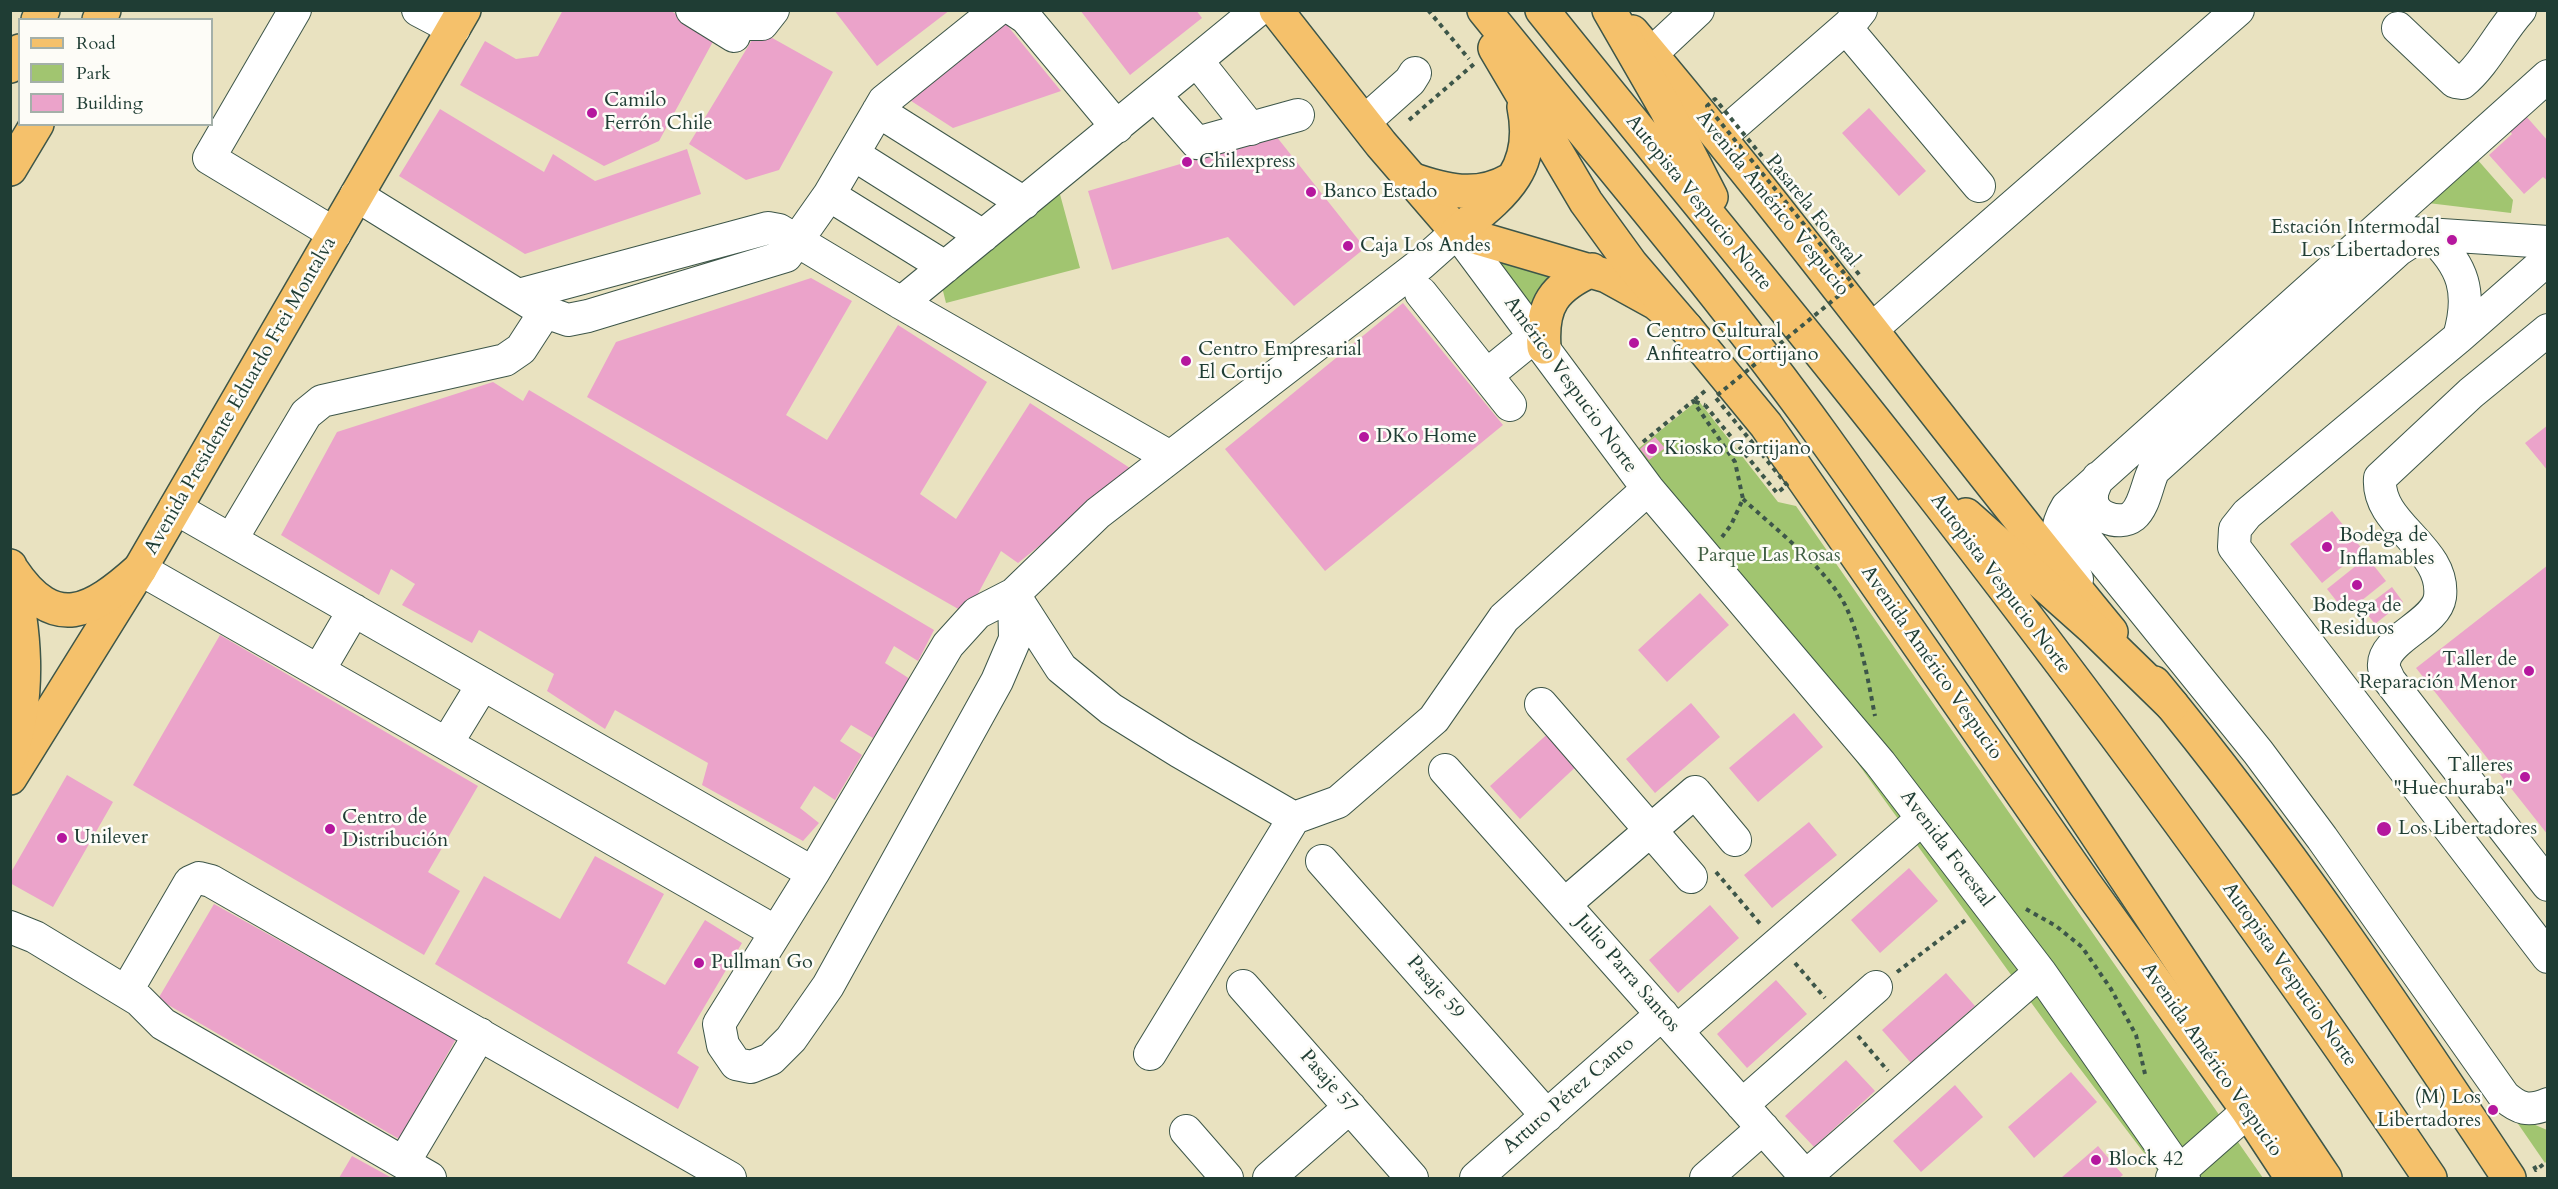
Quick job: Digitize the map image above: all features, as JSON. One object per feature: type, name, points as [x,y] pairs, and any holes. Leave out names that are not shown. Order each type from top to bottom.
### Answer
[{"type":"main road","points":[[1276,10],[1364,122],[1457,232],[1488,206],[1514,177],[1525,159],[1528,132],[1522,97]]},
{"type":"main road","points":[[1472,10],[1586,202],[1631,264],[1686,328]]},
{"type":"main road","points":[[1484,10],[1669,236],[1820,433],[2002,693],[2325,1179]]},
{"type":"main road","name":"Autopista Vespucio Norte","points":[[1542,10],[1904,458],[2145,775],[2298,986],[2430,1179]]},
{"type":"main road","points":[[1611,10],[1666,109],[1743,257]]},
{"type":"main road","name":"Avenida Américo Vespucio","points":[[1611,10],[1720,137],[2096,613],[2252,806],[2354,946],[2510,1179]]},
{"type":"main road","name":"Avenida Presidente Eduardo Frei Montalva","points":[[10,778],[140,569],[459,20]]},
{"type":"main road","points":[[10,181],[24,146]]},
{"type":"main road","points":[[1411,179],[1438,188],[1472,192],[1495,188],[1514,177]]},
{"type":"main road","name":"Avenida Américo Vespucio","points":[[1457,232],[1592,270],[1656,303],[1686,328],[1766,425],[2079,875],[2248,1111],[2292,1179]]},
{"type":"main road","points":[[1539,342],[1551,301],[1566,283],[1592,270]]},
{"type":"main road","points":[[1904,458],[2094,629],[2172,705]]},
{"type":"main road","points":[[11,567],[24,587],[39,602],[54,609],[72,610],[104,599],[140,569]]},
{"type":"main road","points":[[10,756],[21,717],[24,676],[23,638],[11,567]]},
{"type":"street","points":[[295,10],[209,158],[335,234]]},
{"type":"street","points":[[418,10],[459,20]]},
{"type":"street","points":[[692,10],[729,23],[747,24],[762,24],[773,10]]},
{"type":"street","points":[[356,195],[544,312],[567,320],[588,316],[780,260],[789,253],[829,195],[884,101],[997,10]]},
{"type":"street","points":[[1014,10],[1026,18],[1117,127]]},
{"type":"street","points":[[901,303],[1258,10]]},
{"type":"street","points":[[1651,54],[1698,10]]},
{"type":"street","points":[[1872,329],[2238,10]]},
{"type":"street","points":[[2398,28],[2455,82],[2462,83],[2472,75],[2508,23],[2520,10]]},
{"type":"street","points":[[1720,137],[1856,17]]},
{"type":"street","points":[[1856,17],[1852,35],[1979,186]]},
{"type":"street","points":[[1197,61],[1251,129]]},
{"type":"street","points":[[1364,122],[1410,81],[1415,73]]},
{"type":"street","points":[[2096,613],[2059,545],[2056,534],[2059,520],[2067,507],[2547,76]]},
{"type":"street","points":[[1155,95],[1197,143],[1298,115]]},
{"type":"street","points":[[878,111],[1024,203]]},
{"type":"street","points":[[853,154],[983,236]]},
{"type":"street","points":[[829,195],[945,267]]},
{"type":"street","points":[[519,295],[768,228],[779,230],[901,303],[1170,457]]},
{"type":"street","points":[[2377,230],[2547,242]]},
{"type":"street","points":[[1014,594],[1015,639],[997,681],[828,986],[791,1039],[771,1059],[751,1066],[736,1064],[723,1045],[719,1024],[813,873],[948,645],[977,613],[1014,594],[1098,513],[1421,264],[1457,232]]},
{"type":"street","name":"Américo Vespucio Norte","points":[[1457,232],[1623,458],[1697,546]]},
{"type":"street","points":[[2430,235],[2447,250],[2463,281],[2466,292],[2466,315],[2459,337]]},
{"type":"street","points":[[2098,478],[2091,496],[2096,509],[2106,518],[2119,521],[2133,516],[2142,503],[2154,470],[2398,250],[2415,239],[2430,235]]},
{"type":"street","points":[[2547,259],[2459,337],[2247,514],[2235,529],[2234,547],[2547,957]]},
{"type":"street","points":[[1421,293],[1510,405]]},
{"type":"street","points":[[231,540],[306,414],[322,401],[505,360],[521,349],[544,312]]},
{"type":"street","points":[[2547,330],[2471,393],[2380,478],[2379,489],[2384,503],[2434,566],[2439,581],[2440,599],[2432,613],[2394,645],[2386,657],[2384,667],[2389,680],[2547,885]]},
{"type":"street","points":[[1486,375],[1539,342]]},
{"type":"street","points":[[2098,478],[2078,510],[2077,523],[2082,533],[2258,752],[2396,941],[2504,1096],[2517,1107],[2529,1111],[2547,1104]]},
{"type":"street","points":[[1150,1054],[1294,818],[1338,802],[1434,718],[1504,618],[1648,489]]},
{"type":"street","points":[[175,508],[813,873]]},
{"type":"street","name":"Avenida Forestal","points":[[1697,546],[1880,763],[2040,972],[2178,1176]]},
{"type":"street","points":[[140,569],[776,932]]},
{"type":"street","points":[[1014,594],[1061,668],[1111,709],[1294,818]]},
{"type":"street","points":[[319,670],[354,610]]},
{"type":"street","points":[[447,743],[483,684]]},
{"type":"street","points":[[1541,704],[1651,830],[1703,874]]},
{"type":"street","name":"Julio Parra Santos","points":[[1445,770],[1806,1178]]},
{"type":"street","points":[[1565,904],[1695,792],[1735,840]]},
{"type":"street","name":"Arturo Pérez Canto","points":[[1476,1179],[1547,1116],[1778,944],[1922,819]]},
{"type":"street","name":"Pasaje 59","points":[[1322,861],[1547,1116]]},
{"type":"street","points":[[126,992],[183,891],[190,882],[199,878],[212,881],[730,1179]]},
{"type":"street","points":[[10,927],[35,937],[139,1000],[163,1024],[417,1170],[480,1034]]},
{"type":"street","points":[[2354,946],[2454,1026]]},
{"type":"street","points":[[1806,1178],[2040,972]]},
{"type":"street","name":"Pasaje 57","points":[[1244,986],[1412,1179]]},
{"type":"street","points":[[1742,1105],[1876,987]]},
{"type":"street","points":[[1269,1179],[1350,1107]]},
{"type":"street","points":[[2178,1176],[2248,1111]]},
{"type":"street","points":[[1706,1179],[1763,1128]]},
{"type":"street","points":[[1186,1131],[1227,1179]]},
{"type":"path","name":"Pasarela Forestal","points":[[1706,405],[1777,493],[1787,485],[1715,397],[1852,284],[1707,106],[1715,99],[1862,278]]},
{"type":"path","points":[[1623,458],[1693,401],[1735,462],[1743,499],[1825,577],[1846,608],[1864,663],[1876,718]]},
{"type":"path","points":[[1697,546],[1731,525],[1743,499]]},
{"type":"path","points":[[1703,874],[1778,944],[1905,1090]]},
{"type":"green space","points":[[2476,158],[2513,200],[2511,213],[2428,203]]},
{"type":"green space","points":[[1058,187],[1080,268],[946,303],[942,287]]},
{"type":"green space","points":[[1485,252],[1560,275],[1537,315]]},
{"type":"green space","name":"Parque Las Rosas","points":[[1698,400],[1778,502],[1796,506],[2263,1178],[2163,1178],[2059,1041],[1633,453]]},
{"type":"green space","points":[[2512,1115],[2547,1130],[2547,1161],[2545,1163]]},
{"type":"building","name":"Camilo Ferrón Chile","points":[[563,10],[669,10],[716,36],[659,141],[604,166],[460,85],[485,41],[516,59],[538,56]]},
{"type":"building","points":[[834,10],[950,10],[877,66]]},
{"type":"building","points":[[1080,10],[1196,10],[1202,18],[1130,75]]},
{"type":"building","points":[[1002,19],[1061,91],[953,128],[905,97]]},
{"type":"building","points":[[758,30],[833,72],[779,170],[746,180],[689,144]]},
{"type":"building","points":[[1869,108],[1926,171],[1899,196],[1842,133]]},
{"type":"building","points":[[440,109],[544,172],[553,154],[595,181],[687,149],[701,194],[525,254],[399,176]]},
{"type":"building","points":[[2525,115],[2548,141],[2548,181],[2543,177],[2524,194],[2489,155],[2512,134],[2509,129]]},
{"type":"building","points":[[1276,136],[1365,248],[1294,306],[1228,237],[1112,270],[1088,191]]},
{"type":"building","points":[[811,278],[852,301],[786,415],[827,440],[898,325],[987,382],[920,494],[956,519],[1030,403],[1133,470],[1018,563],[1001,551],[967,614],[587,397],[616,342]]},
{"type":"building","name":"DKo Home","points":[[1403,303],[1503,425],[1325,571],[1225,449]]},
{"type":"building","points":[[493,382],[523,401],[529,390],[934,630],[918,661],[894,646],[885,663],[910,679],[873,738],[851,725],[840,741],[862,755],[835,800],[814,786],[800,808],[819,823],[803,841],[702,785],[708,763],[615,710],[605,729],[547,691],[554,674],[479,630],[472,643],[402,605],[415,584],[391,569],[379,595],[281,535],[337,432]]},
{"type":"building","points":[[2548,425],[2548,471],[2525,443]]},
{"type":"building","name":"Kiosko Cortijano","points":[[1655,437],[1665,448],[1649,460],[1640,449]]},
{"type":"building","name":"Bodega de Inflamables","points":[[2332,511],[2363,550],[2322,583],[2290,544]]},
{"type":"building","name":"Bodega de Residuos","points":[[2367,557],[2386,581],[2346,613],[2327,589]]},
{"type":"building","name":"Talleres \"Huechuraba\"","points":[[2548,565],[2548,835],[2416,668]]},
{"type":"building","points":[[2392,587],[2403,602],[2375,624],[2363,609]]},
{"type":"building","points":[[1700,593],[1729,625],[1667,682],[1638,650]]},
{"type":"building","name":"Centro de Distribución","points":[[220,635],[478,786],[428,872],[460,891],[424,955],[133,785]]},
{"type":"building","points":[[1691,703],[1720,737],[1655,793],[1626,759]]},
{"type":"building","points":[[1794,713],[1823,747],[1758,802],[1729,768]]},
{"type":"building","points":[[1553,729],[1582,761],[1520,819],[1490,786]]},
{"type":"building","name":"Unilever","points":[[67,775],[113,802],[53,907],[10,883],[10,874]]},
{"type":"building","points":[[1809,822],[1837,855],[1772,908],[1744,875]]},
{"type":"building","points":[[595,856],[664,894],[627,963],[665,985],[705,920],[742,943],[677,1053],[699,1067],[678,1109],[435,964],[484,876],[560,919]]},
{"type":"building","points":[[1909,868],[1938,901],[1880,953],[1851,920]]},
{"type":"building","points":[[214,904],[456,1039],[399,1139],[158,999]]},
{"type":"building","points":[[1710,905],[1739,938],[1678,993],[1649,960]]},
{"type":"building","points":[[1946,973],[1975,1006],[1911,1063],[1882,1030]]},
{"type":"building","points":[[1776,980],[1807,1014],[1747,1068],[1717,1034]]},
{"type":"building","points":[[1846,1060],[1875,1091],[1814,1147],[1785,1116]]},
{"type":"building","points":[[2071,1072],[2097,1102],[2034,1158],[2008,1127]]},
{"type":"building","points":[[1955,1085],[1983,1117],[1921,1172],[1893,1141]]},
{"type":"building","name":"Block 42","points":[[2098,1146],[2123,1175],[2119,1178],[2061,1178]]},
{"type":"building","points":[[352,1156],[392,1178],[339,1178]]},
{"type":"place","name":"Camilo Ferrón Chile","points":[[592,113]]},
{"type":"place","name":"Chilexpress","points":[[1187,162]]},
{"type":"place","name":"Banco Estado","points":[[1311,192]]},
{"type":"place","name":"Estación Intermodal Los Libertadores","points":[[2452,240]]},
{"type":"place","name":"Caja Los Andes","points":[[1348,246]]},
{"type":"place","name":"Centro Cultural Anfiteatro Cortijano","points":[[1634,343]]},
{"type":"place","name":"Centro Empresarial El Cortijo","points":[[1186,361]]},
{"type":"place","name":"DKo Home","points":[[1364,437]]},
{"type":"place","name":"Kiosko Cortijano","points":[[1652,449]]},
{"type":"place","name":"Bodega de Inflamables","points":[[2327,547]]},
{"type":"place","name":"Bodega de Residuos","points":[[2357,585]]},
{"type":"place","name":"Taller de Reparación Menor","points":[[2529,671]]},
{"type":"place","name":"Talleres \"Huechuraba\"","points":[[2525,777]]},
{"type":"place","name":"Centro de Distribución","points":[[330,829]]},
{"type":"place","name":"Los Libertadores","points":[[2384,829]]},
{"type":"place","name":"Unilever","points":[[62,838]]},
{"type":"place","name":"Pullman Go","points":[[699,963]]},
{"type":"place","name":"(M) Los Libertadores","points":[[2493,1110]]},
{"type":"place","name":"Block 42","points":[[2096,1160]]}]
